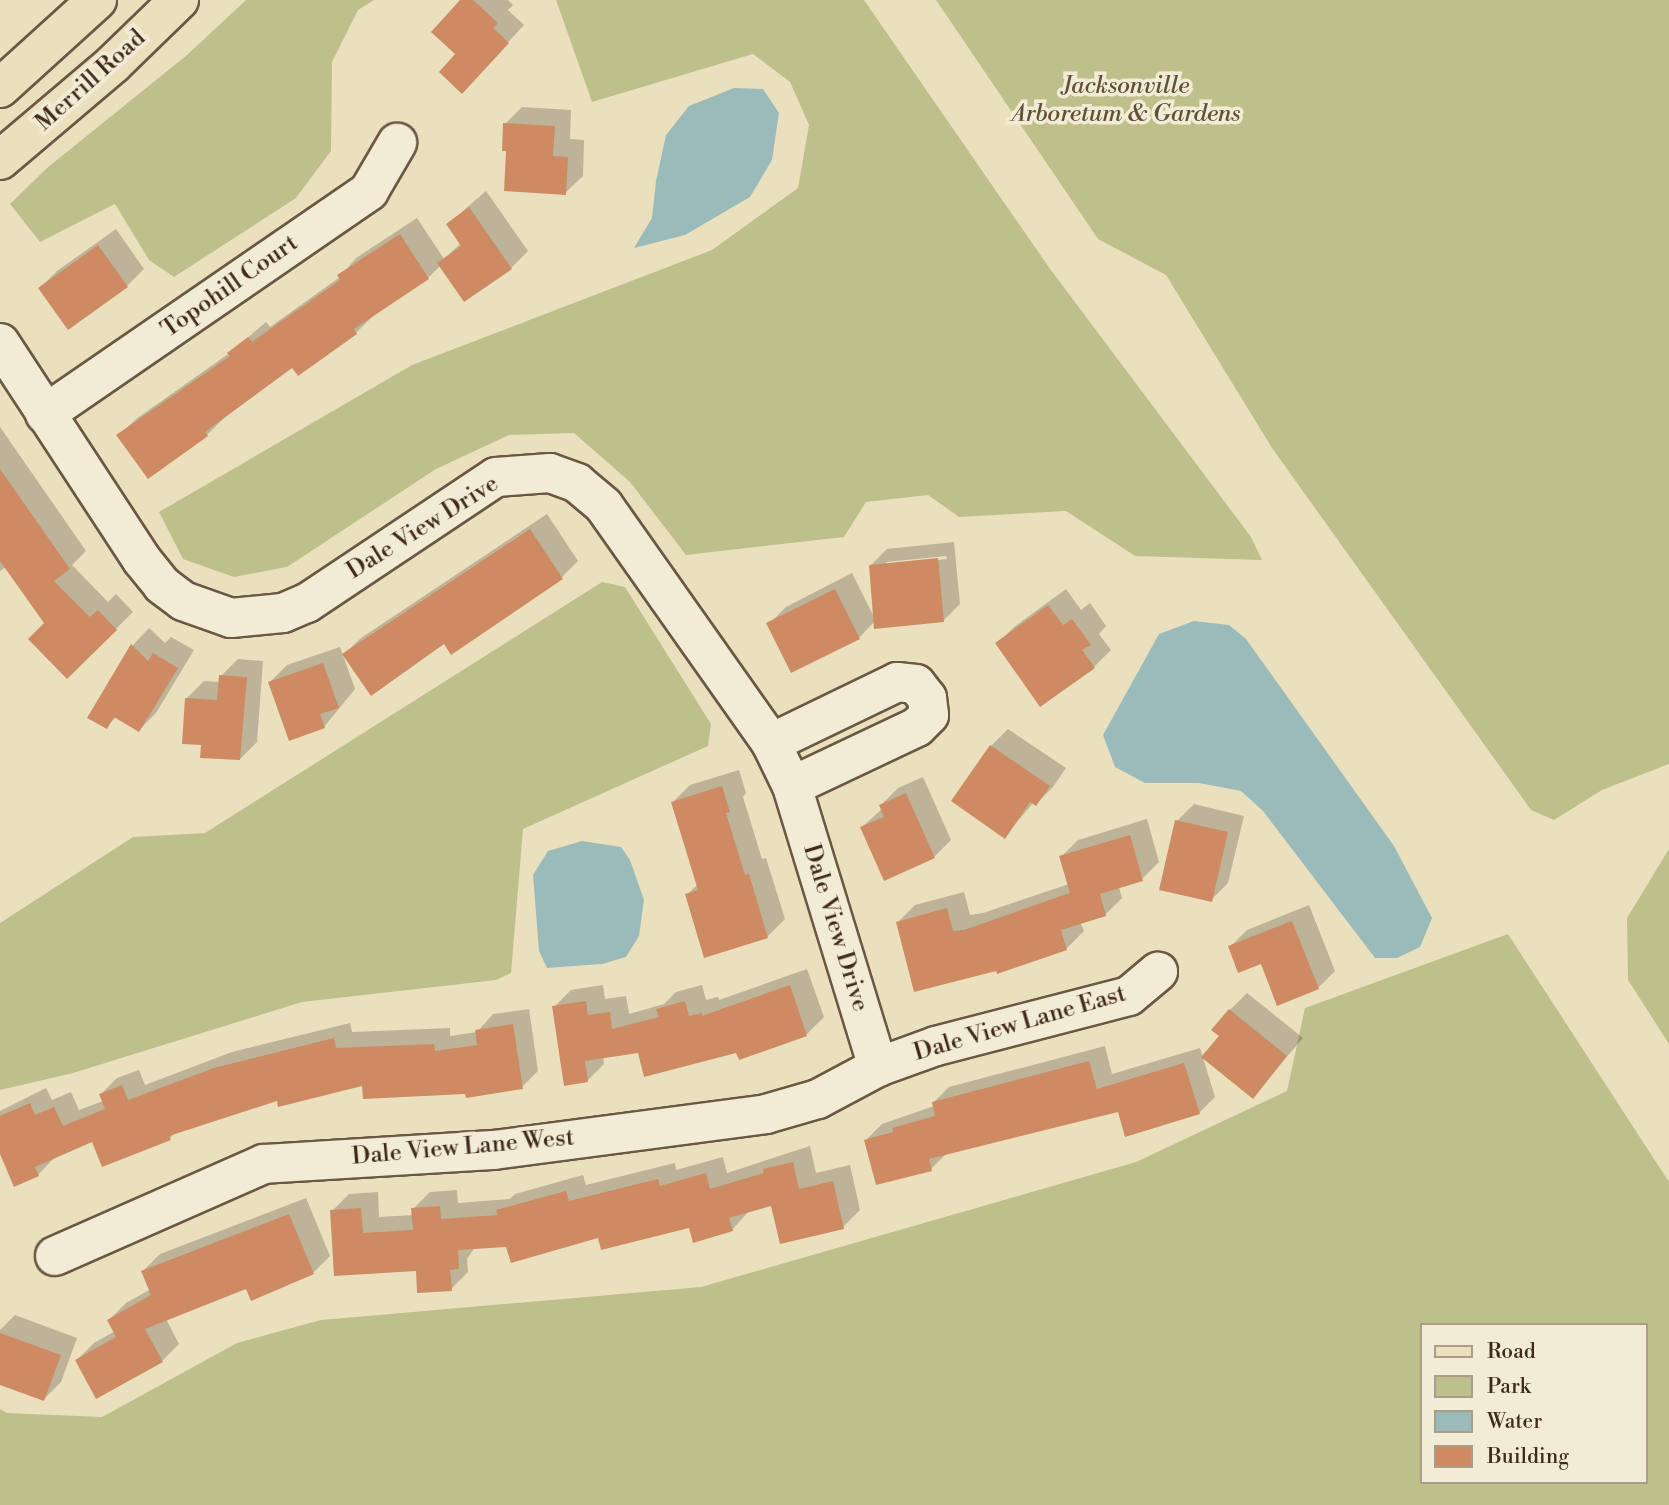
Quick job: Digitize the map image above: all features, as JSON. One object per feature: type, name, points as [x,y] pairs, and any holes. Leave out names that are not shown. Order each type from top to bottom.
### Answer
[{"type":"main road","name":"Merrill Road","points":[[0,160],[104,72],[179,0]]},
{"type":"main road","points":[[8,83],[84,4]]},
{"type":"street","name":"Topohill Court","points":[[45,414],[369,191],[397,143]]},
{"type":"street","name":"Dale View Drive","points":[[0,343],[142,560],[162,585],[183,601],[230,618],[284,614],[307,603],[496,477],[550,474],[577,483],[604,506],[771,743],[792,786],[878,1067]]},
{"type":"street","points":[[771,743],[897,682],[916,684],[926,698],[929,715],[917,727],[792,786]]},
{"type":"street","name":"Dale View Lane East","points":[[878,1067],[936,1046],[1129,996],[1158,972]]},
{"type":"street","name":"Dale View Lane West","points":[[55,1256],[264,1164],[494,1150],[766,1114],[818,1099],[878,1067]]},
{"type":"green space","points":[[246,0],[374,0],[358,10],[332,62],[331,151],[296,198],[174,277],[149,260],[115,204],[40,242],[10,204],[47,168],[187,55]]},
{"type":"green space","points":[[556,0],[864,0],[1048,266],[1251,537],[1262,560],[1135,556],[1066,511],[959,517],[928,495],[866,502],[844,537],[686,555],[630,482],[574,433],[509,435],[436,469],[287,567],[234,577],[183,559],[159,512],[412,365],[712,250],[798,188],[809,125],[790,82],[753,54],[592,102]]},
{"type":"green space","name":"Jacksonville Arboretum & Gardens","points":[[936,0],[1669,0],[1669,764],[1602,790],[1554,820],[1531,810],[1272,448],[1166,275],[1098,239]]},
{"type":"green space","points":[[602,582],[625,587],[711,724],[708,746],[523,829],[511,973],[496,980],[302,1002],[73,1073],[0,1090],[0,923],[133,837],[205,833]]},
{"type":"green space","points":[[1669,849],[1669,1044],[1628,980],[1627,918]]},
{"type":"green space","points":[[1508,934],[1669,1182],[1669,1505],[0,1505],[0,1409],[7,1413],[102,1417],[237,1343],[321,1320],[701,1287],[1136,1162],[1287,1091],[1305,1008]]},
{"type":"water","points":[[734,88],[763,89],[779,113],[772,160],[750,197],[685,235],[634,248],[652,218],[656,181],[666,135],[689,106]]},
{"type":"water","points":[[1194,621],[1229,625],[1246,639],[1394,846],[1432,918],[1420,947],[1397,958],[1375,958],[1263,811],[1241,791],[1199,783],[1145,783],[1115,767],[1103,735],[1159,634]]},
{"type":"water","points":[[582,841],[621,847],[630,860],[644,900],[639,936],[626,957],[602,964],[547,968],[539,951],[533,875],[548,851]]},
{"type":"building","points":[[460,0],[473,0],[498,23],[493,28],[509,43],[462,94],[439,72],[455,54],[431,32]]},
{"type":"building","points":[[503,123],[555,126],[553,156],[568,157],[566,195],[504,191],[506,151],[502,151]]},
{"type":"building","points":[[469,207],[512,269],[464,302],[437,263],[461,246],[446,224]]},
{"type":"building","points":[[400,234],[429,279],[354,329],[357,334],[298,376],[292,368],[205,432],[208,436],[148,479],[116,435],[230,356],[227,353],[248,337],[252,342],[340,280],[337,275]]},
{"type":"building","points":[[98,245],[128,287],[68,330],[38,288]]},
{"type":"building","points":[[0,469],[70,569],[54,581],[90,617],[98,610],[117,630],[67,679],[28,639],[44,623],[0,561]]},
{"type":"building","points":[[530,529],[563,579],[451,655],[444,644],[371,696],[342,654]]},
{"type":"building","points":[[938,558],[944,622],[874,629],[869,565]]},
{"type":"building","points":[[835,589],[860,639],[791,673],[766,623]]},
{"type":"building","points":[[1048,605],[1063,625],[1072,619],[1091,645],[1082,650],[1095,668],[1040,707],[995,643]]},
{"type":"building","points":[[131,644],[148,661],[153,653],[178,668],[139,732],[114,717],[107,729],[87,718]]},
{"type":"building","points":[[323,663],[339,708],[320,714],[325,728],[289,741],[268,682]]},
{"type":"building","points":[[219,675],[247,677],[240,760],[200,758],[201,745],[182,744],[185,698],[217,700]]},
{"type":"building","points":[[990,745],[1050,786],[1036,806],[1030,802],[1005,839],[951,801]]},
{"type":"building","points":[[722,786],[730,812],[726,813],[745,875],[749,874],[768,938],[704,958],[685,894],[698,890],[671,802]]},
{"type":"building","points":[[906,793],[935,858],[884,881],[860,827],[884,817],[879,805]]},
{"type":"building","points":[[1175,820],[1228,832],[1212,902],[1159,890]]},
{"type":"building","points":[[1130,835],[1143,881],[1100,894],[1106,916],[1061,930],[1067,950],[997,974],[996,971],[914,992],[896,922],[947,908],[953,931],[964,930],[1070,893],[1059,856]]},
{"type":"building","points":[[1292,921],[1319,989],[1277,1006],[1261,964],[1238,973],[1228,946]]},
{"type":"building","points":[[790,985],[807,1036],[739,1060],[736,1053],[644,1077],[638,1053],[585,1061],[588,1082],[564,1086],[552,1006],[586,1001],[588,1015],[610,1012],[612,1029],[659,1017],[656,1009],[685,1001],[689,1016],[702,1013],[702,1016]]},
{"type":"building","points":[[1229,1009],[1287,1056],[1253,1099],[1201,1057],[1219,1036],[1211,1030]]},
{"type":"building","points":[[513,1024],[523,1089],[466,1098],[465,1094],[363,1099],[362,1086],[278,1107],[277,1101],[169,1136],[171,1140],[102,1167],[92,1142],[35,1167],[39,1176],[14,1187],[0,1154],[0,1116],[30,1103],[35,1115],[54,1107],[63,1126],[105,1109],[99,1094],[122,1085],[128,1100],[214,1068],[334,1038],[336,1048],[434,1044],[435,1051],[477,1045],[475,1030]]},
{"type":"building","points":[[1089,1061],[1097,1089],[1184,1063],[1200,1114],[1125,1137],[1118,1112],[929,1159],[932,1171],[876,1185],[864,1140],[893,1132],[892,1128],[935,1116],[932,1102]]},
{"type":"building","points":[[793,1162],[799,1189],[833,1181],[844,1229],[780,1244],[771,1206],[729,1218],[733,1231],[693,1243],[689,1228],[601,1250],[598,1238],[511,1263],[506,1247],[458,1250],[459,1269],[450,1270],[452,1291],[417,1293],[416,1271],[334,1276],[330,1210],[361,1208],[363,1233],[413,1230],[411,1208],[440,1206],[441,1219],[498,1215],[496,1210],[566,1191],[569,1201],[658,1179],[660,1186],[706,1173],[710,1189],[764,1173],[763,1169]]},
{"type":"building","points":[[289,1214],[314,1274],[251,1301],[246,1289],[145,1329],[163,1362],[96,1399],[75,1360],[116,1337],[107,1320],[151,1295],[141,1271]]},
{"type":"building","points":[[0,1333],[61,1355],[44,1401],[0,1385]]}]
